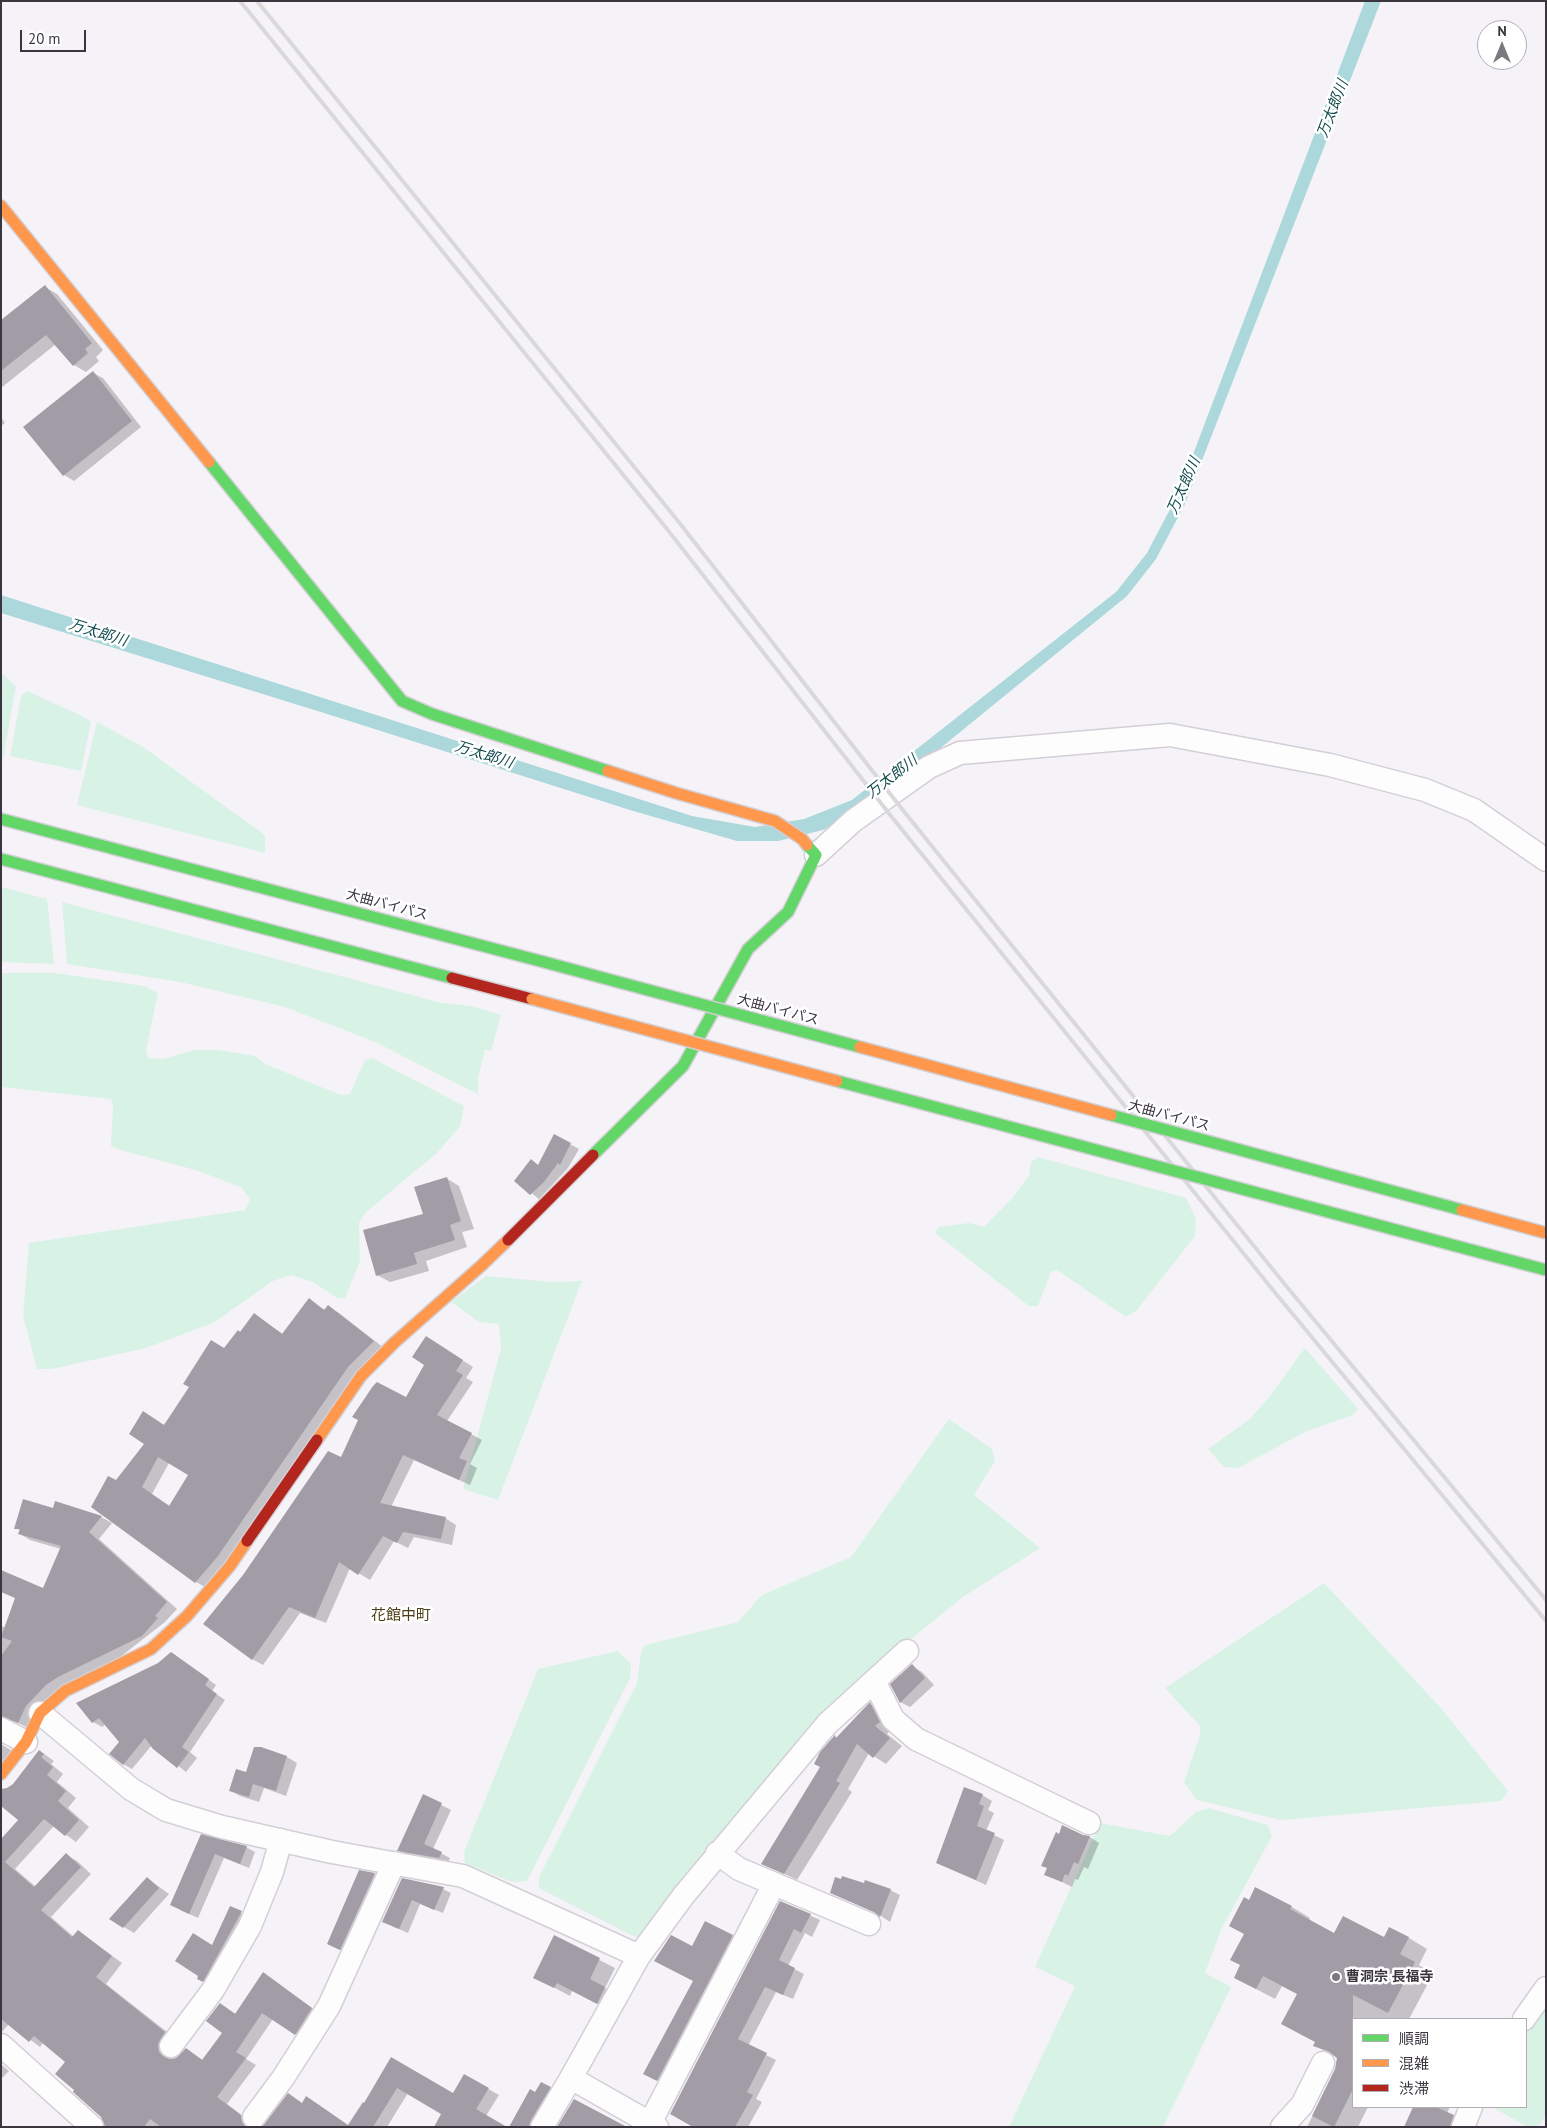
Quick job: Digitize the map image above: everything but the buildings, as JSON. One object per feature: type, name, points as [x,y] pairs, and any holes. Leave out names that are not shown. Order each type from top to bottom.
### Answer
[{"type":"main road","points":[[1,206],[402,701],[432,714],[658,787],[775,821],[809,847],[788,912],[748,949],[683,1066],[482,1265],[395,1342],[361,1376],[230,1566],[187,1616],[151,1648],[65,1691],[40,1713],[26,1742],[1,1774]]},
{"type":"main road","name":"大曲バイパス","points":[[1,818],[544,962],[1546,1233]]},
{"type":"main road","points":[[1,859],[1546,1270]]},
{"type":"street","points":[[809,847],[854,820],[929,767],[960,753],[1170,735],[1330,766],[1425,790],[1474,810],[1546,860]]},
{"type":"street","points":[[542,2127],[572,2078],[639,1956],[684,1895],[717,1853],[827,1724],[907,1651]]},
{"type":"street","points":[[874,1681],[893,1719],[916,1739],[1089,1824]]},
{"type":"street","points":[[40,1713],[131,1789],[166,1810],[222,1827],[462,1876],[639,1956]]},
{"type":"street","points":[[1,1728],[26,1742]]},
{"type":"street","points":[[170,2046],[213,1990],[250,1926],[272,1872],[281,1840]]},
{"type":"street","points":[[717,1853],[739,1869],[869,1924]]},
{"type":"street","points":[[254,2118],[283,2078],[329,2006],[394,1863]]},
{"type":"street","points":[[572,2078],[653,2125],[774,1884]]},
{"type":"street","points":[[1525,2018],[1546,1988]]},
{"type":"street","points":[[1,2045],[92,2127]]},
{"type":"street","points":[[1282,2127],[1302,2105],[1324,2063]]},
{"type":"street","points":[[1462,2127],[1471,2108]]},
{"type":"green space","points":[[1,673],[16,686],[1,771]]},
{"type":"green space","points":[[27,691],[91,722],[81,771],[10,756],[21,696]]},
{"type":"green space","points":[[97,722],[143,747],[265,835],[265,853],[77,805]]},
{"type":"green space","points":[[1,887],[47,899],[54,964],[1,962]]},
{"type":"green space","points":[[62,902],[442,1003],[471,1006],[501,1015],[491,1051],[485,1049],[478,1078],[478,1094],[375,1042],[285,1007],[180,982],[67,964]]},
{"type":"green space","points":[[1,973],[55,973],[144,986],[158,993],[146,1050],[148,1058],[163,1059],[194,1050],[218,1050],[255,1056],[265,1064],[341,1095],[350,1094],[365,1060],[372,1058],[464,1106],[460,1126],[438,1152],[365,1213],[359,1223],[360,1261],[345,1298],[337,1298],[313,1282],[291,1275],[273,1281],[213,1323],[146,1348],[52,1369],[37,1369],[23,1316],[29,1243],[245,1210],[250,1199],[242,1188],[199,1171],[111,1146],[113,1104],[111,1099],[1,1087]]},
{"type":"green space","points":[[1038,1157],[1186,1198],[1196,1219],[1195,1236],[1136,1311],[1126,1317],[1057,1270],[1051,1272],[1038,1306],[1029,1306],[935,1233],[938,1227],[969,1223],[984,1227],[1013,1197],[1029,1176],[1031,1162]]},
{"type":"green space","points":[[486,1276],[553,1282],[582,1281],[498,1500],[463,1489],[501,1349],[499,1324],[479,1322],[451,1302]]},
{"type":"green space","points":[[1305,1348],[1358,1409],[1353,1415],[1307,1431],[1238,1468],[1224,1467],[1208,1449],[1250,1419],[1270,1396]]},
{"type":"green space","points":[[949,1419],[992,1449],[995,1461],[974,1495],[1040,1548],[963,1597],[906,1643],[643,1935],[635,1937],[539,1888],[539,1877],[637,1683],[641,1653],[645,1645],[738,1622],[762,1595],[851,1557]]},
{"type":"green space","points":[[1324,1583],[1440,1707],[1508,1791],[1501,1801],[1281,1820],[1197,1800],[1184,1782],[1200,1735],[1200,1726],[1165,1688]]},
{"type":"green space","points":[[618,1651],[631,1664],[630,1678],[527,1881],[512,1882],[465,1863],[464,1852],[538,1669]]},
{"type":"green space","points":[[1209,1808],[1268,1825],[1272,1836],[1221,1930],[1205,1973],[1231,1987],[1163,2127],[1009,2127],[1075,1986],[1035,1967],[1100,1823],[1170,1836],[1196,1812]]},
{"type":"green space","points":[[1546,2004],[1546,2115],[1540,2125],[1528,2127],[1494,2108],[1527,2108],[1527,2031]]},
{"type":"water","name":"万太郎川","points":[[1365,1],[1381,1],[1185,504],[1156,559],[1127,596],[932,755],[865,806],[823,830],[778,841],[737,841],[630,810],[1,613],[1,595],[692,816],[755,827],[804,819],[852,800],[1116,592],[1147,553],[1178,494]]},
{"type":"railway","points":[[240,1],[667,529],[891,816],[1277,1295],[1546,1621]]},
{"type":"railway","points":[[257,1],[678,521],[902,809],[1287,1287],[1546,1600]]},
{"type":"traffic: fast","points":[[209,462],[402,701],[432,714],[608,771]]},
{"type":"traffic: fast","points":[[1,819],[544,962]]},
{"type":"traffic: fast","points":[[593,1155],[683,1066],[748,949],[788,912],[816,855],[807,845]]},
{"type":"traffic: fast","points":[[1,859],[452,978]]},
{"type":"traffic: fast","points":[[544,962],[860,1047]]},
{"type":"traffic: fast","points":[[837,1081],[1546,1270]]},
{"type":"traffic: fast","points":[[1111,1115],[1462,1210]]},
{"type":"traffic: slow","points":[[1,206],[209,462]]},
{"type":"traffic: slow","points":[[608,771],[676,793],[775,821],[802,839],[807,845]]},
{"type":"traffic: slow","points":[[532,999],[837,1081]]},
{"type":"traffic: slow","points":[[860,1047],[1111,1115]]},
{"type":"traffic: slow","points":[[1462,1210],[1546,1233]]},
{"type":"traffic: slow","points":[[317,1440],[361,1376],[395,1342],[508,1240]]},
{"type":"traffic: slow","points":[[1,1774],[26,1742],[40,1713],[65,1691],[151,1649],[187,1616],[230,1566],[247,1541]]},
{"type":"traffic: jam","points":[[452,978],[532,999]]},
{"type":"traffic: jam","points":[[508,1240],[593,1155]]},
{"type":"traffic: jam","points":[[247,1541],[317,1440]]},
{"type":"place","name":"曹洞宗 長福寺","points":[[1336,1977]]},
{"type":"district","name":"花館中町","points":[[401,1616]]}]
